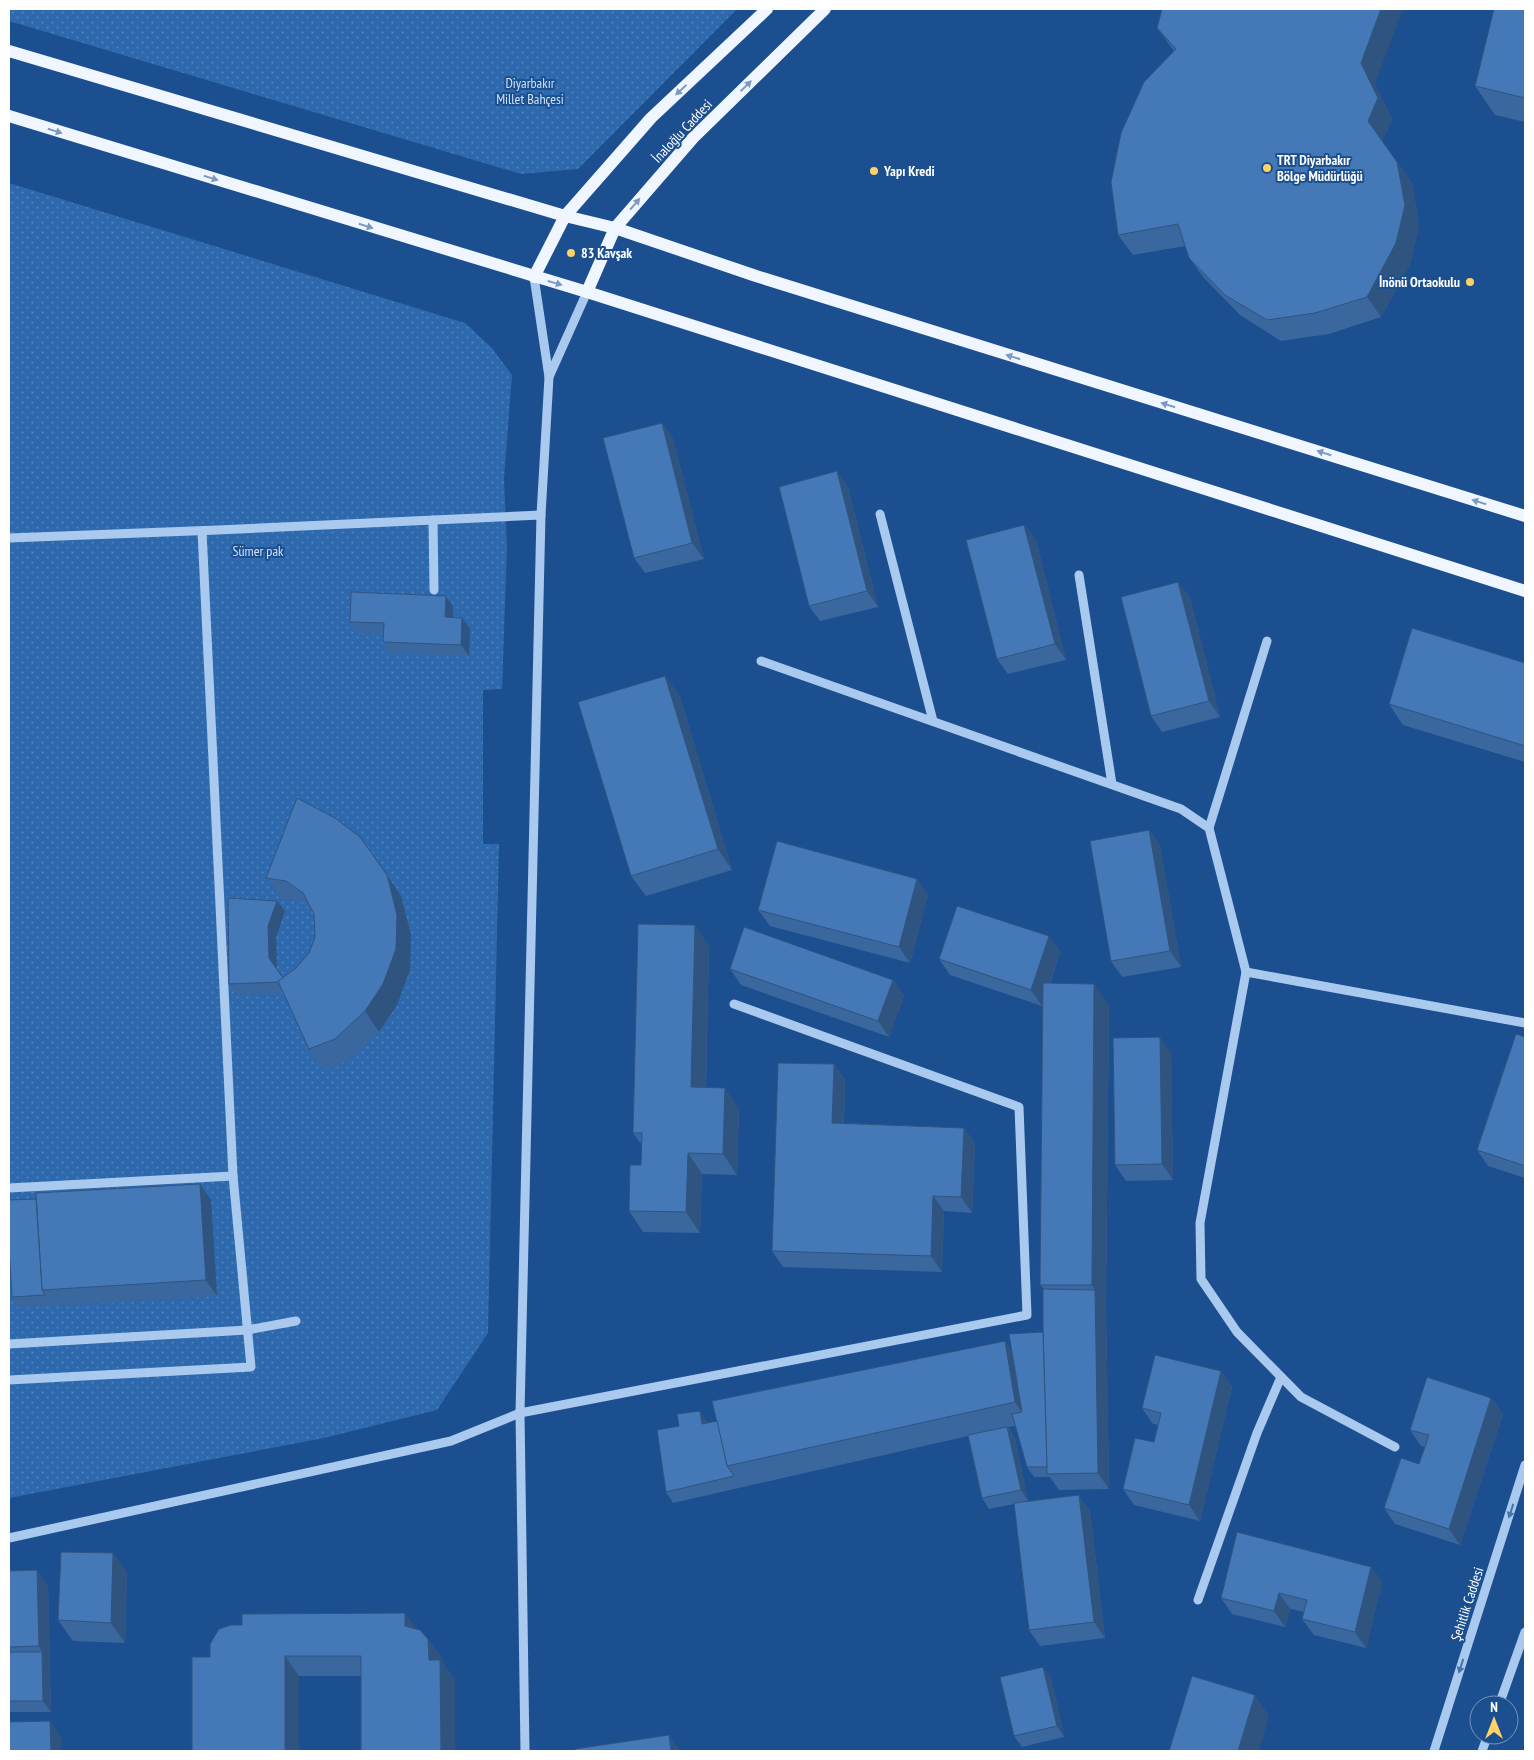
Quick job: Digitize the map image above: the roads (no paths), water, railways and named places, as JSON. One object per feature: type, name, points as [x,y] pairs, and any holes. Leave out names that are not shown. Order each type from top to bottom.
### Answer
[{"type":"main road","name":"İnaloğlu Caddesi","points":[[534,277],[565,216],[651,118],[767,9]]},
{"type":"main road","name":"İnaloğlu Caddesi","points":[[587,292],[616,228],[693,138],[826,9]]},
{"type":"main road","points":[[9,51],[565,216],[616,228],[756,276],[1525,516]]},
{"type":"main road","points":[[9,116],[587,292],[1525,591]]},
{"type":"street","points":[[525,1751],[520,1413],[541,515],[549,377],[534,277]]},
{"type":"street","points":[[549,377],[587,292]]},
{"type":"street","points":[[880,514],[933,721]]},
{"type":"street","points":[[9,538],[541,515]]},
{"type":"street","points":[[433,520],[434,590]]},
{"type":"street","points":[[9,1380],[251,1367],[233,1176],[202,531]]},
{"type":"street","points":[[1079,575],[1112,784]]},
{"type":"street","points":[[1267,641],[1209,828],[1246,972],[1200,1223],[1201,1279],[1237,1332],[1301,1398],[1395,1447]]},
{"type":"street","points":[[761,660],[1181,809],[1209,828]]},
{"type":"street","points":[[1246,972],[1525,1023]]},
{"type":"street","points":[[9,1538],[451,1441],[520,1413],[1027,1315],[1019,1107],[734,1004]]},
{"type":"street","points":[[9,1188],[233,1176]]},
{"type":"street","points":[[9,1344],[247,1330],[296,1321]]},
{"type":"street","points":[[1198,1600],[1257,1433],[1281,1377]]},
{"type":"street","name":"Şehitlik Caddesi","points":[[1434,1751],[1525,1465]]},
{"type":"street","points":[[1503,1695],[1525,1632]]},
{"type":"place","name":"TRT Diyarbakır Bölge Müdürlüğü","points":[[1267,168]]},
{"type":"place","name":"Yapı Kredi","points":[[874,171]]},
{"type":"place","name":"83 Kavşak","points":[[571,253]]},
{"type":"place","name":"İnönü Ortaokulu","points":[[1470,282]]},
{"type":"park label","name":"Diyarbakır Millet Bahçesi","points":[[530,92]]},
{"type":"park label","name":"Sümer pak","points":[[258,551]]}]
